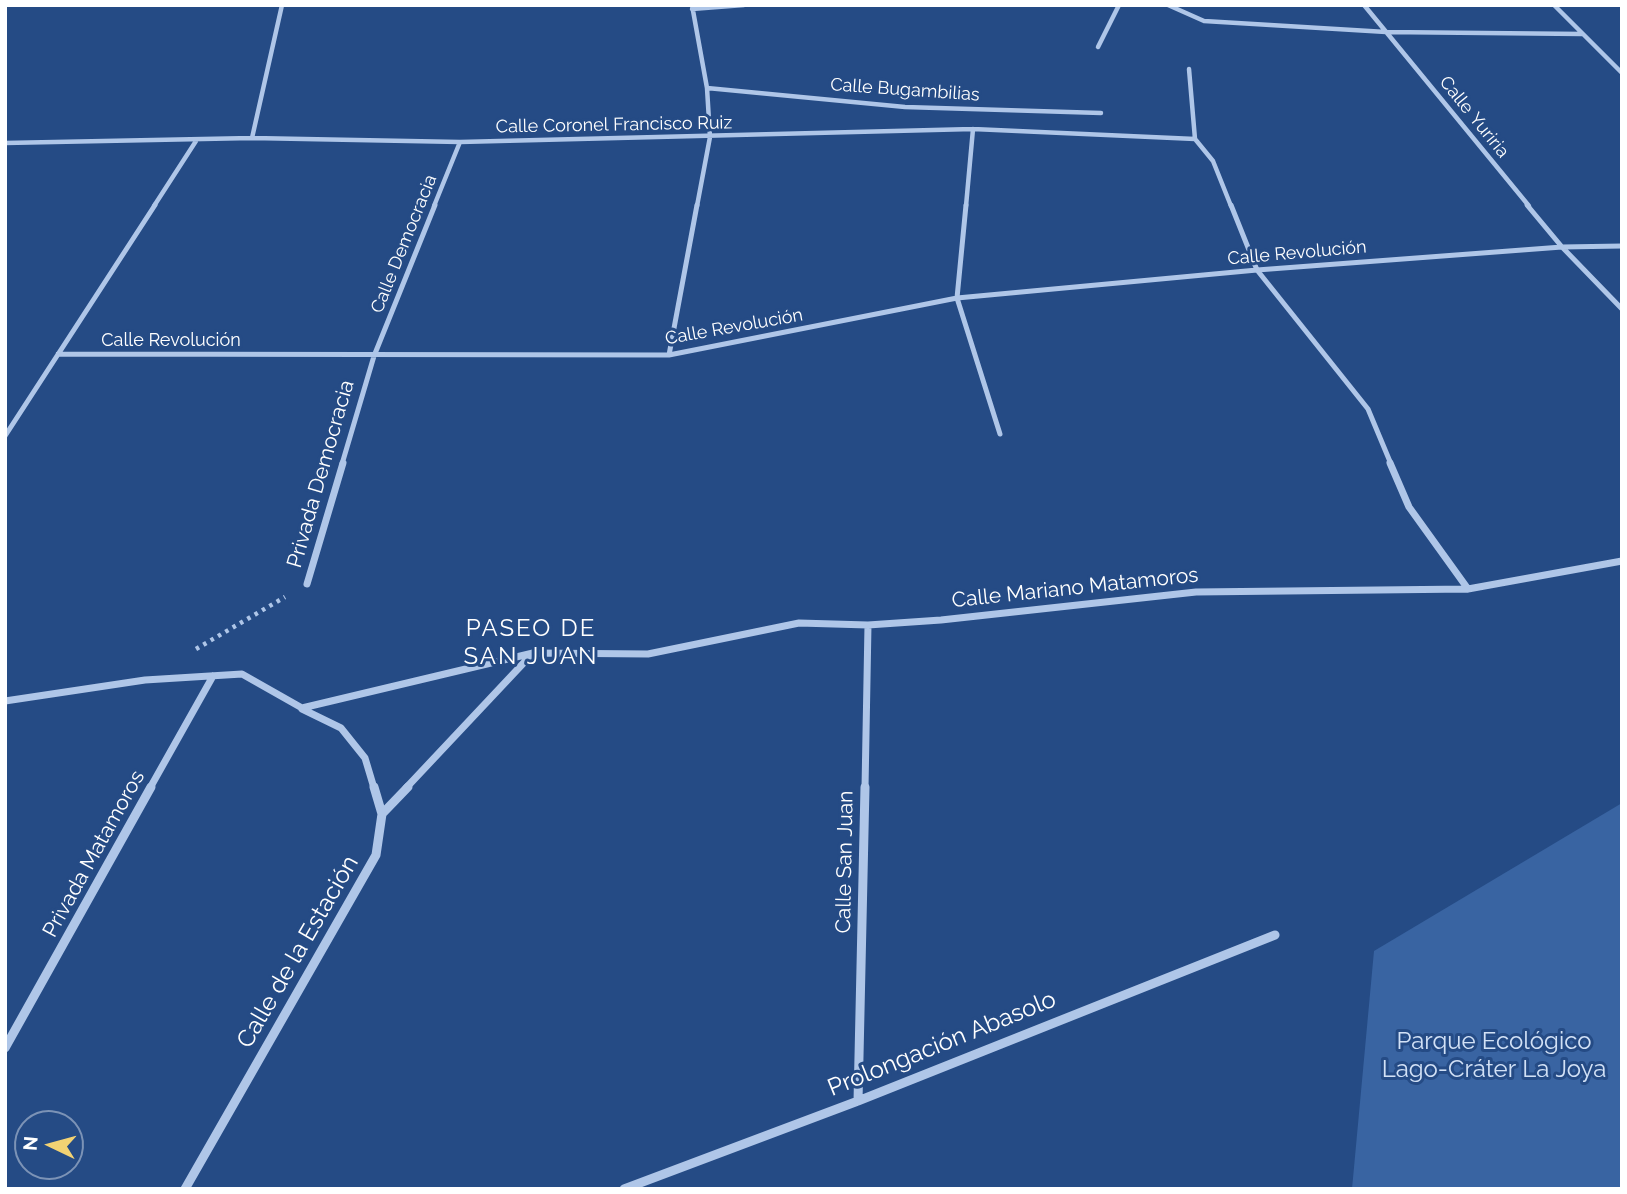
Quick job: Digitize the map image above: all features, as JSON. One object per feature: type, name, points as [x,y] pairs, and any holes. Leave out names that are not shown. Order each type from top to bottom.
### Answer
[{"type":"street","points":[[252,138],[282,5]]},
{"type":"street","points":[[670,355],[710,137],[707,88],[692,7],[744,5]]},
{"type":"street","points":[[1098,47],[1119,5]]},
{"type":"street","points":[[1168,5],[1204,21],[1386,32],[1582,34]]},
{"type":"street","name":"Calle Yuriria","points":[[1364,5],[1562,247],[1622,309]]},
{"type":"street","points":[[1554,5],[1622,73]]},
{"type":"street","points":[[1189,69],[1195,139],[1213,161],[1257,270],[1368,408],[1409,507],[1468,589]]},
{"type":"street","name":"Calle Bugambilias","points":[[707,88],[905,107],[1101,113]]},
{"type":"street","points":[[973,129],[957,298],[1000,434]]},
{"type":"street","name":"Calle Coronel Francisco Ruiz","points":[[5,143],[252,138],[460,142],[973,129],[1195,139]]},
{"type":"street","name":"Calle Revolución","points":[[58,354],[195,141]]},
{"type":"street","name":"Calle Democracia","points":[[374,356],[460,142]]},
{"type":"street","name":"Calle Revolución","points":[[58,354],[670,355],[957,298],[1257,270],[1562,247],[1622,246]]},
{"type":"street","points":[[5,436],[58,354]]},
{"type":"street","name":"Privada Democracia","points":[[307,584],[374,356]]},
{"type":"street","name":"Calle Mariano Matamoros","points":[[302,708],[533,653],[648,654],[799,623],[868,625],[1196,592],[1468,589],[1622,561]]},
{"type":"street","name":"Calle San Juan","points":[[858,1101],[868,625]]},
{"type":"street","points":[[382,814],[533,653]]},
{"type":"street","points":[[5,701],[145,680],[242,674],[302,708]]},
{"type":"street","name":"Privada Matamoros","points":[[5,1048],[214,676]]},
{"type":"street","name":"Calle de la Estación","points":[[185,1189],[376,855],[382,814],[365,758],[341,728],[302,708]]},
{"type":"street","name":"Prolongación Abasolo","points":[[624,1189],[858,1101],[1275,935]]},
{"type":"path","name":"Privada Democracia","points":[[191,652],[307,584]]},
{"type":"green space","name":"Parque Ecológico Lago-Cráter La Joya","points":[[1622,803],[1622,1189],[1352,1189],[1374,951]]},
{"type":"district","name":"PASEO DE SAN JUAN","points":[[531,643]]}]
